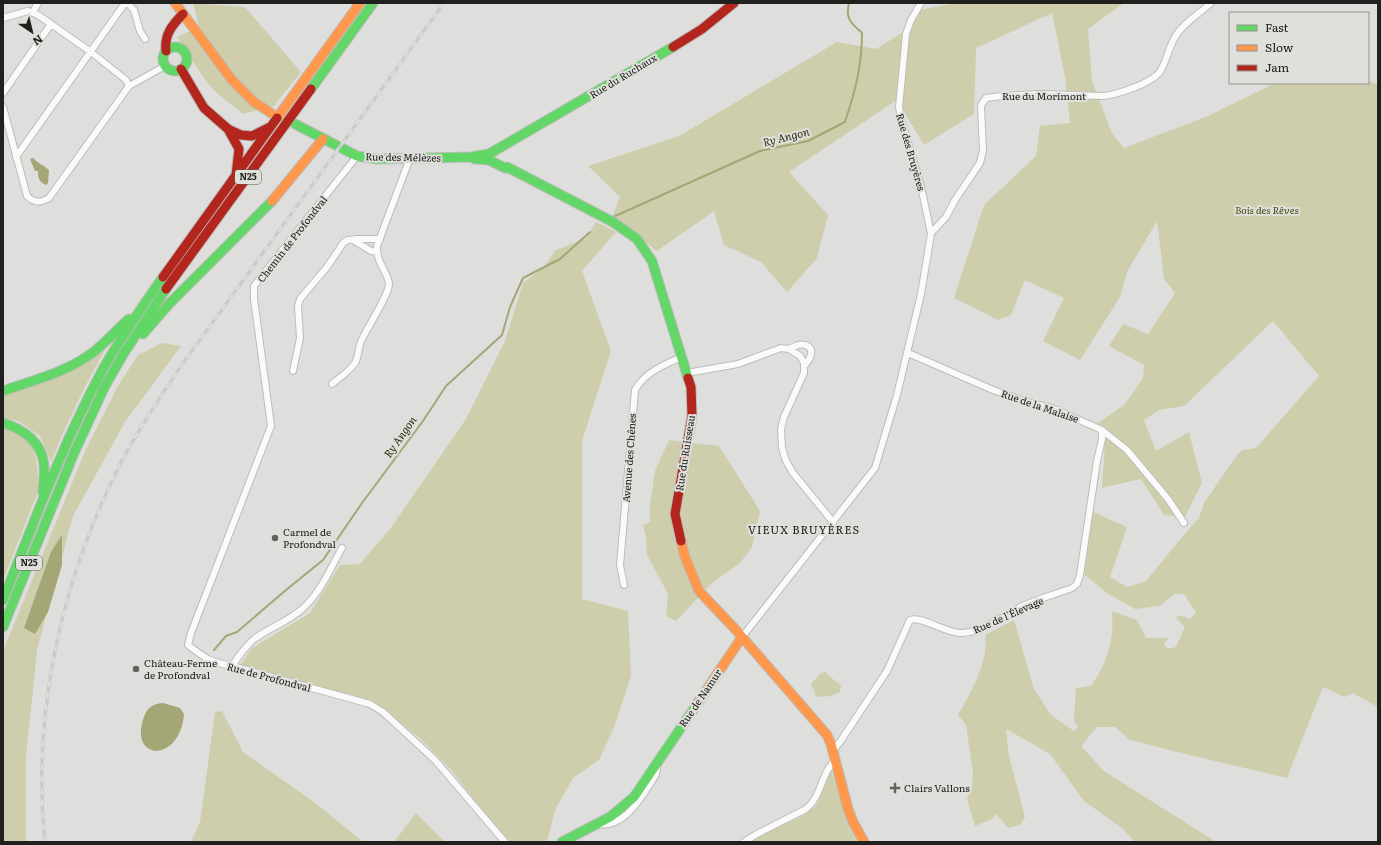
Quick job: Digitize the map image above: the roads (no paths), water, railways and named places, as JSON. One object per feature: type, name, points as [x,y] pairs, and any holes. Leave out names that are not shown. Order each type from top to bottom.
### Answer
[{"type":"main road","points":[[175,3],[232,80],[254,102],[271,113]]},
{"type":"main road","name":"N25","points":[[3,600],[71,435],[98,379],[139,311],[360,3]]},
{"type":"main road","name":"N25","points":[[3,627],[74,453],[105,386],[124,353],[164,291],[373,3]]},
{"type":"main road","name":"Rue du Ruchaux","points":[[493,156],[509,143],[702,29],[734,3]]},
{"type":"main road","points":[[170,49],[167,35],[169,29],[183,14]]},
{"type":"main road","points":[[170,49],[182,49],[186,55],[186,63],[178,71],[170,70],[164,66],[163,55],[170,49]]},
{"type":"main road","points":[[181,69],[204,108],[228,129],[241,135],[252,136],[272,126]]},
{"type":"main road","name":"Rue des Mélèzes","points":[[295,124],[357,156],[377,159],[471,157],[475,159],[493,156],[507,167],[613,222]]},
{"type":"main road","points":[[228,129],[239,149],[236,176]]},
{"type":"main road","points":[[124,353],[137,342],[169,306],[259,216],[279,194],[323,139]]},
{"type":"main road","name":"Rue du Ruisseau","points":[[613,222],[637,239],[652,261],[687,373],[692,399],[692,416],[675,514],[685,557],[698,591],[742,637],[827,735],[836,760],[848,809],[864,842]]},
{"type":"main road","points":[[3,391],[71,366],[103,344],[139,311]]},
{"type":"main road","points":[[3,423],[24,431],[33,439],[40,450],[44,461],[45,473],[43,502]]},
{"type":"main road","name":"Rue de Namur","points":[[562,842],[598,824],[624,808],[634,797],[742,637]]},
{"type":"street","points":[[33,12],[38,3]]},
{"type":"street","points":[[16,157],[126,3],[134,10],[140,31],[145,39]]},
{"type":"street","name":"Rue des Bruyères","points":[[920,3],[911,20],[906,34],[899,107],[902,123],[921,186],[931,233]]},
{"type":"street","name":"Rue du Morimont","points":[[931,233],[946,217],[955,200],[980,163],[983,150],[982,104],[986,98],[1038,94],[1104,96],[1147,82],[1159,74],[1170,46],[1179,31],[1211,3]]},
{"type":"street","points":[[3,18],[28,11],[33,12],[91,52],[126,80],[129,86]]},
{"type":"street","points":[[3,93],[51,24]]},
{"type":"street","points":[[3,107],[27,196],[36,202],[43,201],[48,198],[129,86],[164,66]]},
{"type":"street","name":"Chemin de Profondval","points":[[271,426],[254,299],[254,286],[357,156]]},
{"type":"street","points":[[332,384],[354,364],[361,341],[378,312],[388,289],[389,284],[377,252],[380,239],[410,158]]},
{"type":"street","points":[[742,637],[877,466],[908,353],[921,294],[931,233]]},
{"type":"street","points":[[293,371],[300,338],[298,306],[300,300],[327,267],[344,242],[348,240],[380,239]]},
{"type":"street","points":[[353,240],[371,251],[377,252]]},
{"type":"street","points":[[687,373],[738,364],[776,349],[789,349],[802,345],[809,348],[811,352],[811,356],[804,366]]},
{"type":"street","points":[[789,349],[800,356],[804,366],[803,377],[782,424],[782,448],[786,461],[793,473],[832,522]]},
{"type":"street","name":"Rue de la Malaise","points":[[908,353],[993,390],[1027,402],[1052,408],[1102,430],[1127,450],[1168,499],[1184,523]]},
{"type":"street","name":"Avenue des Chênes","points":[[624,585],[620,565],[635,390],[645,377],[670,362],[682,357]]},
{"type":"street","name":"Rue de Profondval","points":[[271,426],[194,626],[188,646],[214,663],[232,666],[370,704],[382,712],[435,760],[505,842]]},
{"type":"street","name":"Rue de l'Élevage","points":[[833,750],[885,675],[910,620],[917,619],[955,633],[970,632],[986,627],[1024,605],[1072,588],[1077,584],[1080,575],[1097,461],[1102,439],[1102,430]]},
{"type":"street","points":[[232,666],[244,648],[254,639],[293,616],[310,602],[318,591],[342,548]]},
{"type":"street","points":[[744,842],[755,834],[806,809],[812,804],[816,799],[831,764],[836,760]]},
{"type":"waterway","name":"Ry Angon","points":[[613,217],[760,151],[808,141],[845,122],[857,79],[862,45],[862,33],[848,17],[849,3]]},
{"type":"waterway","name":"Ry Angon","points":[[214,650],[226,636],[237,632],[323,560],[362,503],[423,421],[446,386],[502,335],[510,307],[523,278],[560,259],[590,232]]},
{"type":"railway","points":[[45,842],[42,796],[43,750],[46,704],[54,658],[64,613],[77,568],[93,525],[118,467],[181,366],[444,3]]},
{"type":"place","name":"Carmel de Profondval","points":[[275,538]]},
{"type":"place","name":"Château-Ferme de Profondval","points":[[136,669]]},
{"type":"place","name":"Clairs Vallons","points":[[895,788]]},
{"type":"district","name":"VIEUX BRUYÈRES","points":[[804,530]]},
{"type":"park label","name":"Bois des Rêves","points":[[1267,210]]}]
